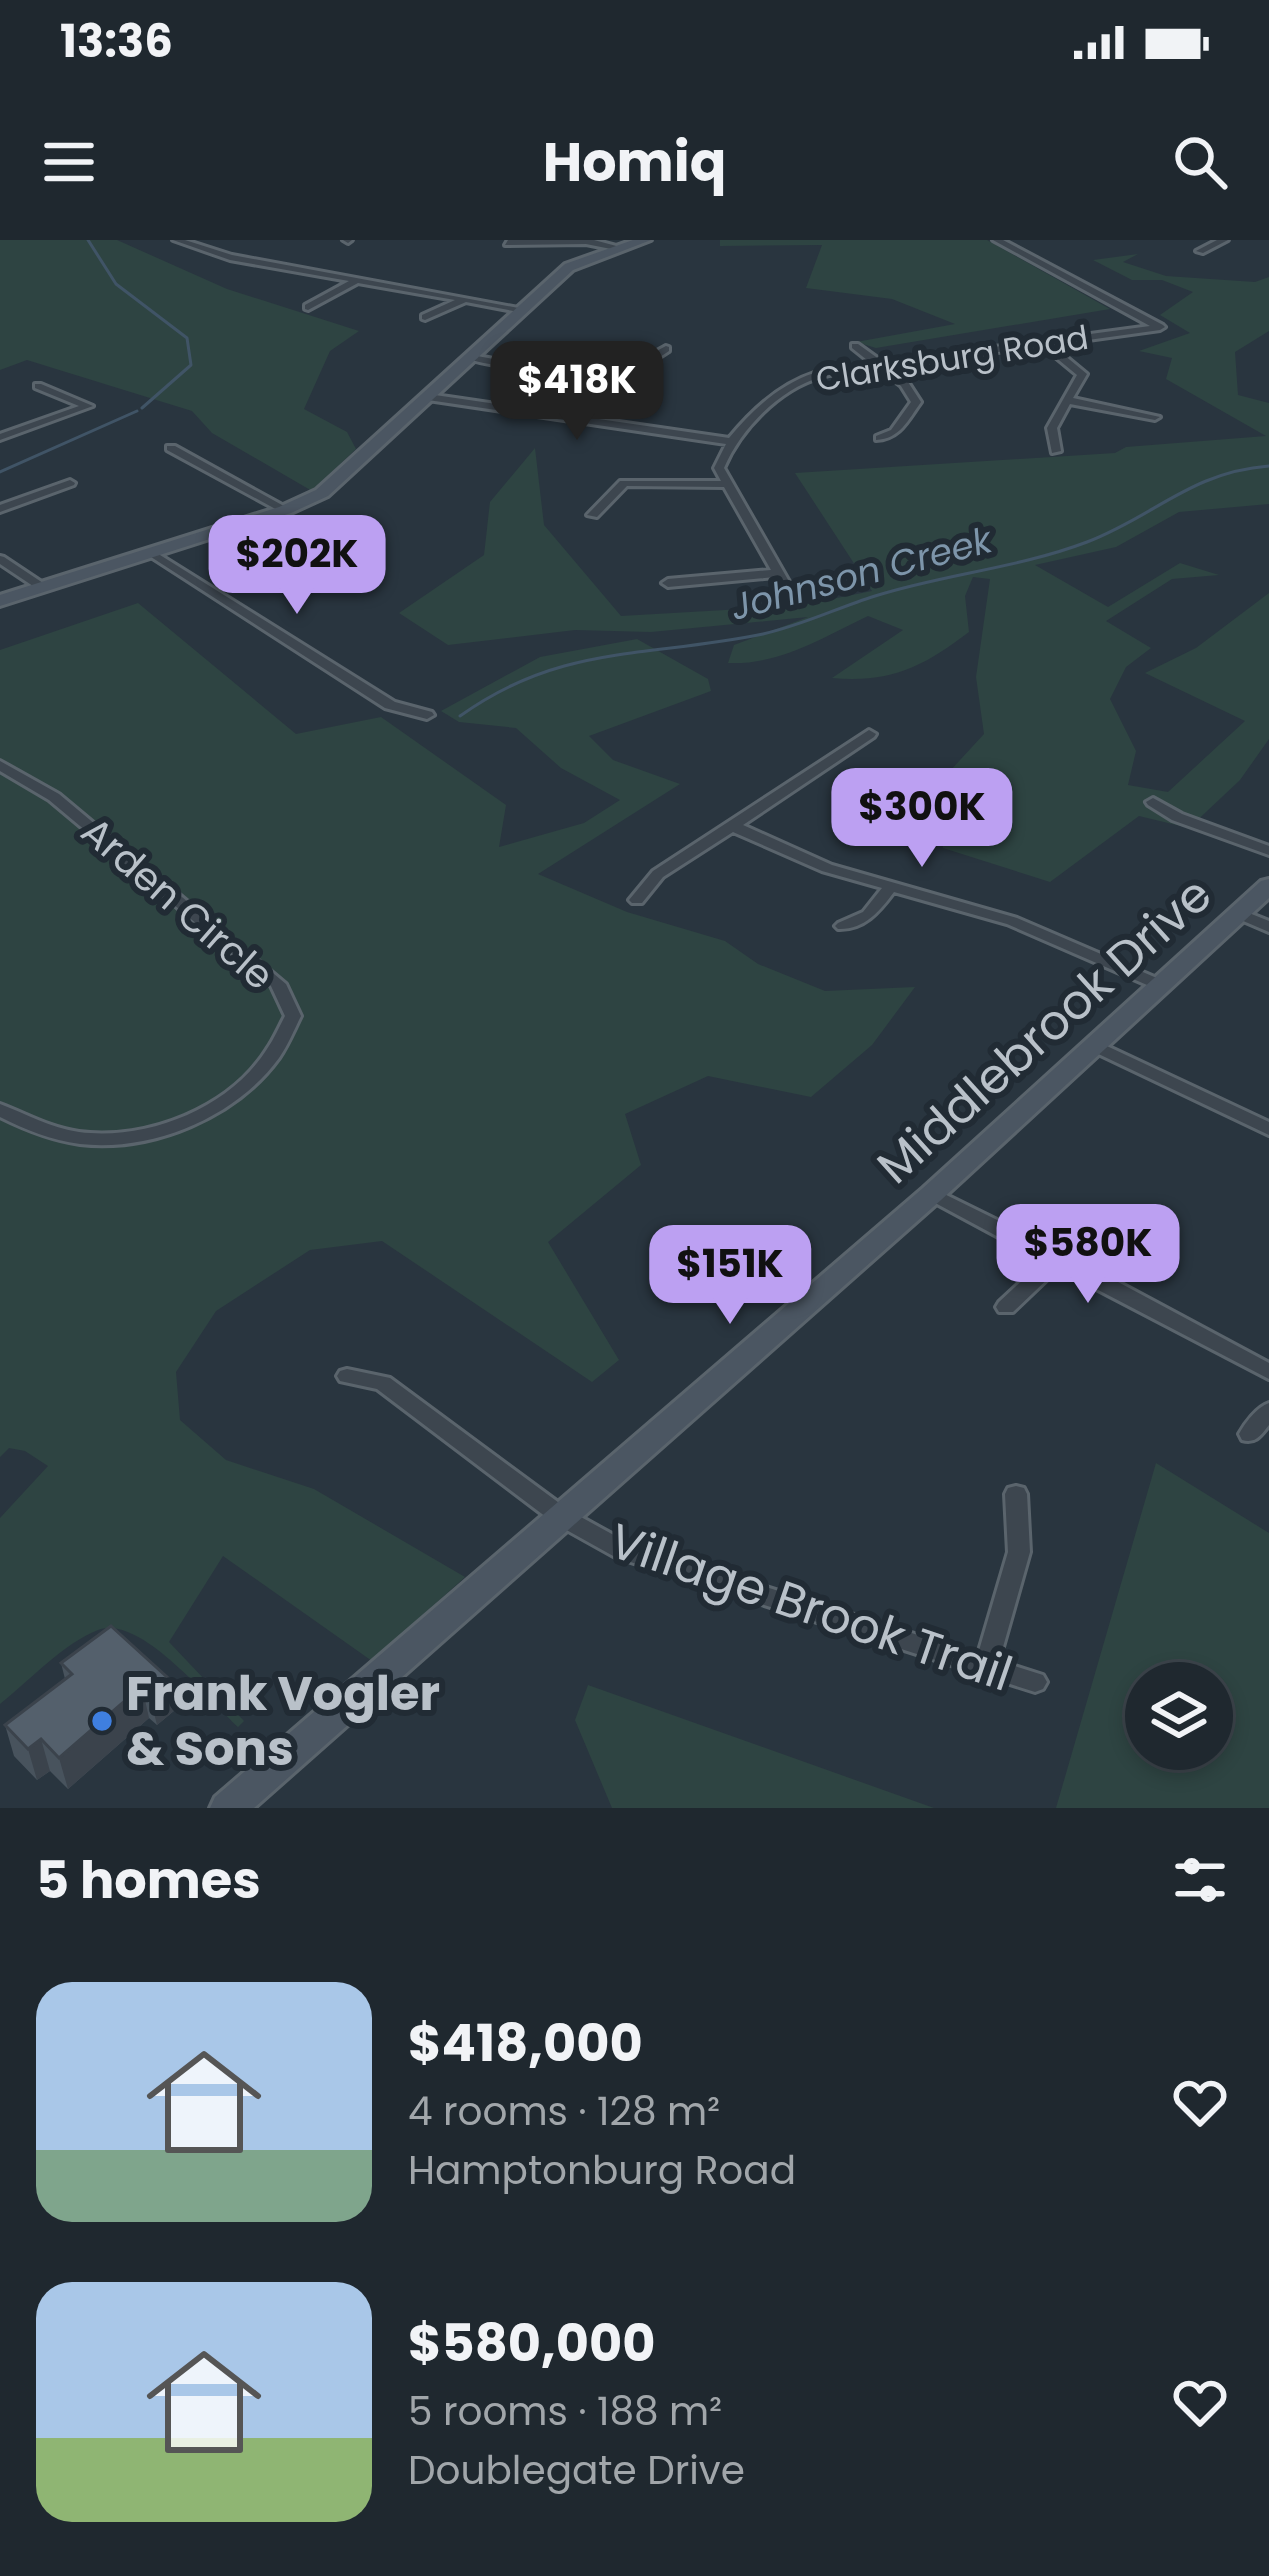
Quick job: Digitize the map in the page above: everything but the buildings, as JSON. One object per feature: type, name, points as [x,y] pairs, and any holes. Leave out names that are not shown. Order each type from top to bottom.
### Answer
[{"type":"main road","points":[[0,601],[285,510],[322,493],[569,267],[644,240]]},
{"type":"main road","name":"Middlebrook Drive","points":[[228,1808],[932,1193],[1269,886]]},
{"type":"street","points":[[178,240],[230,257],[524,310]]},
{"type":"street","name":"Clarksburg Road","points":[[733,442],[802,380],[1160,328],[997,240]]},
{"type":"street","points":[[1200,251],[1224,240]]},
{"type":"street","points":[[508,242],[586,241],[616,248]]},
{"type":"street","points":[[308,307],[357,280]]},
{"type":"street","points":[[425,317],[464,299]]},
{"type":"street","points":[[1044,343],[1082,374],[1052,428],[1056,451]]},
{"type":"street","points":[[855,346],[905,384],[916,402],[895,432],[880,438]]},
{"type":"street","points":[[472,358],[615,374],[649,365],[666,350]]},
{"type":"street","points":[[0,437],[85,407],[38,386]]},
{"type":"street","points":[[428,398],[733,442],[719,468],[724,484],[793,599]]},
{"type":"street","points":[[1071,400],[1155,417]]},
{"type":"street","points":[[171,448],[285,510]]},
{"type":"street","points":[[0,508],[70,483]]},
{"type":"street","points":[[593,514],[624,483],[724,484]]},
{"type":"street","points":[[152,553],[390,705],[427,715]]},
{"type":"street","points":[[0,559],[43,587]]},
{"type":"street","points":[[668,583],[777,573]]},
{"type":"street","points":[[637,900],[658,874],[869,734]]},
{"type":"street","name":"Arden Circle","points":[[0,765],[54,797],[278,984],[293,1016],[279,1053],[198,1119],[168,1130],[80,1141],[25,1126],[0,1110]]},
{"type":"street","points":[[1153,802],[1177,817],[1269,851]]},
{"type":"street","points":[[732,826],[889,889],[1012,921],[1160,985]]},
{"type":"street","points":[[843,926],[868,914],[889,889]]},
{"type":"street","points":[[1239,914],[1269,927]]},
{"type":"street","points":[[1094,1045],[1269,1129]]},
{"type":"street","points":[[932,1193],[1269,1372]]},
{"type":"street","points":[[1006,1307],[1057,1258]]},
{"type":"street","name":"Village Brook Trail","points":[[347,1376],[383,1384],[562,1517],[664,1567],[1035,1682]]},
{"type":"street","points":[[1249,1434],[1269,1411]]},
{"type":"street","points":[[986,1666],[1019,1552],[1016,1494]]},
{"type":"green space","points":[[0,240],[117,240],[227,289],[359,331],[330,351],[304,409],[347,432],[356,449],[312,491],[212,433],[192,411],[27,360],[0,370]]},
{"type":"green space","points":[[720,240],[987,240],[1110,309],[876,348],[856,342],[955,324],[892,299],[806,288],[822,245],[720,246]]},
{"type":"green space","points":[[1138,254],[1123,262],[1166,276],[1255,282],[1269,277],[1269,331],[1235,352],[1238,395],[1269,403],[1269,504],[1179,512],[1116,547],[1035,565],[1108,607],[1180,563],[1219,575],[1172,579],[1106,621],[1151,648],[1126,667],[1110,699],[1136,751],[1128,785],[1168,792],[1245,721],[1145,673],[1196,648],[1269,593],[1269,739],[1240,780],[1189,828],[1139,816],[1050,882],[943,848],[937,785],[984,734],[976,677],[990,579],[973,577],[965,596],[969,632],[921,663],[872,678],[832,678],[903,630],[868,616],[783,655],[728,663],[734,645],[808,617],[651,632],[575,630],[448,645],[399,613],[484,555],[490,502],[535,448],[544,525],[621,616],[796,606],[872,591],[795,473],[1115,453],[1126,447],[1266,436],[1166,379],[1172,358],[1139,351],[1190,333],[1160,315],[1193,292],[1162,280],[1132,280],[1093,260]]},
{"type":"green space","points":[[138,603],[296,734],[381,717],[506,805],[499,847],[584,823],[620,800],[561,768],[516,728],[459,722],[441,711],[540,657],[637,639],[708,679],[711,691],[589,736],[613,760],[680,784],[538,874],[627,912],[725,941],[758,964],[825,991],[915,987],[872,1045],[811,1097],[708,1076],[625,1114],[641,1165],[548,1242],[619,1360],[592,1382],[382,1241],[310,1250],[216,1311],[176,1372],[180,1420],[226,1460],[314,1489],[465,1577],[372,1661],[223,1556],[169,1642],[244,1721],[238,1727],[153,1646],[115,1628],[98,1630],[72,1644],[0,1704],[0,1518],[48,1466],[25,1451],[9,1448],[0,1457],[0,650]]},
{"type":"green space","points":[[1156,1463],[1269,1533],[1269,1808],[1056,1808]]},
{"type":"green space","points":[[588,1685],[934,1808],[612,1808],[575,1720]]},
{"type":"waterway","points":[[88,240],[116,284],[187,338],[191,365],[142,408]]},
{"type":"waterway","points":[[0,472],[137,411]]},
{"type":"waterway","name":"Johnson Creek","points":[[460,716],[498,693],[570,664],[763,634],[901,588],[1061,551],[1111,532],[1217,477],[1269,466]]},
{"type":"place","name":"Frank Vogler & Sons","points":[[102,1721]]}]
